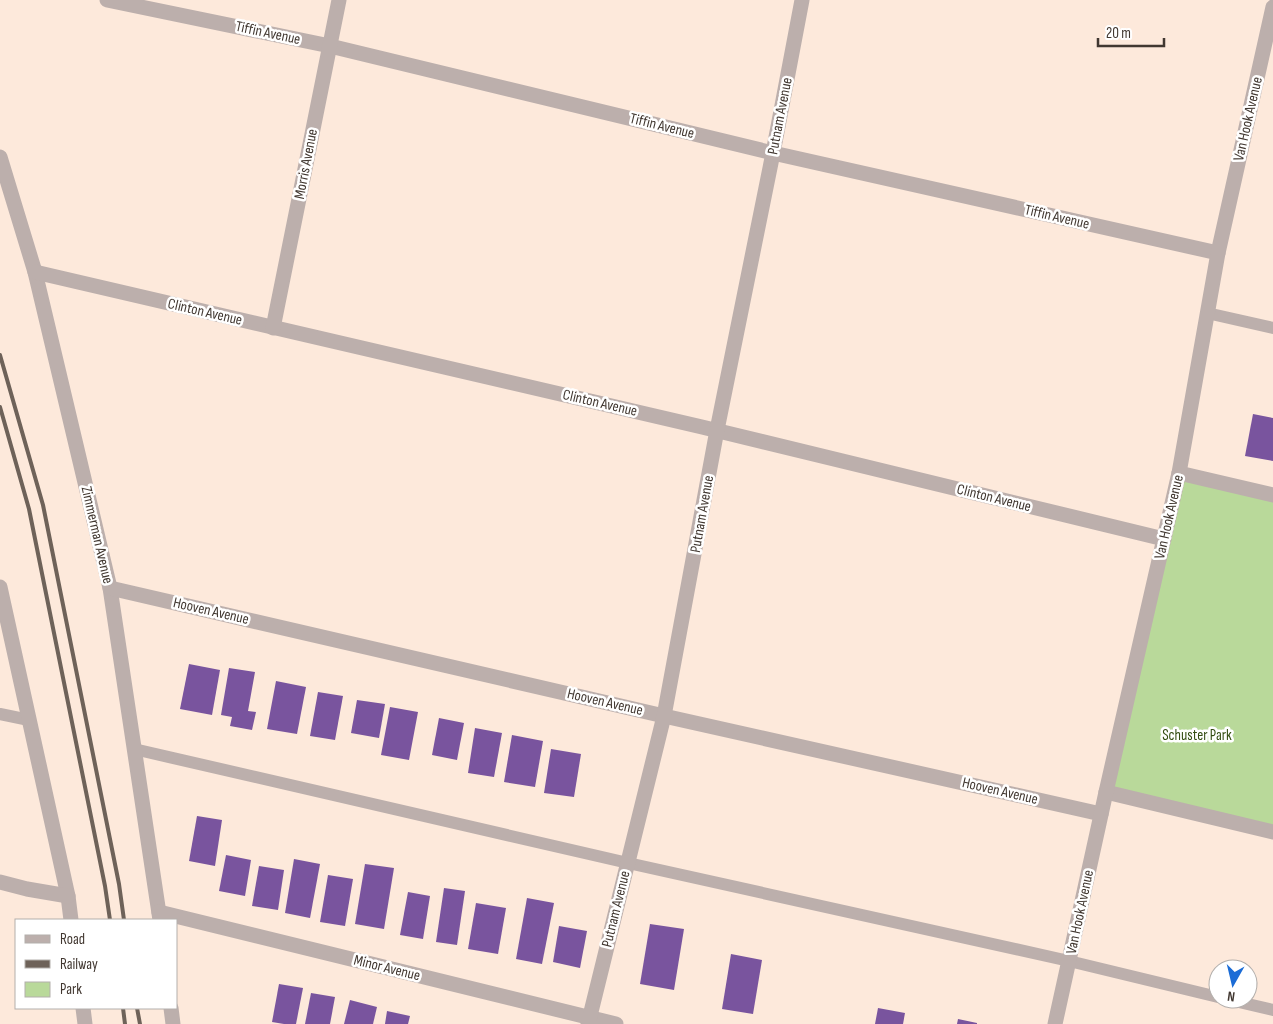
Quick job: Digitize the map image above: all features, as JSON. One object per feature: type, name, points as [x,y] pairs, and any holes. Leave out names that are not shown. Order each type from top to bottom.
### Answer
[{"type":"street","name":"Tiffin Avenue","points":[[107,0],[330,46],[773,153],[1218,253]]},
{"type":"street","name":"Morris Avenue","points":[[273,328],[339,0]]},
{"type":"street","name":"Putnam Avenue","points":[[589,1021],[664,716],[717,430],[802,0]]},
{"type":"street","name":"Van Hook Avenue","points":[[1055,1024],[1179,473],[1218,253],[1271,25],[1273,7]]},
{"type":"street","name":"Zimmerman Avenue","points":[[0,157],[34,272],[110,588],[159,916]]},
{"type":"street","name":"Clinton Avenue","points":[[34,272],[717,430],[1164,539]]},
{"type":"street","points":[[1179,473],[1273,495]]},
{"type":"street","points":[[0,587],[68,896],[71,919]]},
{"type":"street","name":"Hooven Avenue","points":[[110,588],[664,716],[1101,814]]},
{"type":"street","points":[[1106,792],[1273,832]]},
{"type":"street","points":[[0,882],[68,896]]},
{"type":"street","name":"Minor Avenue","points":[[159,916],[171,919]]},
{"type":"street","name":"Minor Avenue","points":[[178,921],[589,1021],[616,1024]]},
{"type":"street","points":[[83,1009],[85,1024]]},
{"type":"street","points":[[171,1009],[173,1024]]},
{"type":"lane","points":[[1207,313],[1273,328]]},
{"type":"lane","points":[[0,714],[29,720]]},
{"type":"lane","points":[[134,749],[628,864],[1069,961],[1208,995]]},
{"type":"lane","points":[[1258,1006],[1273,1010]]},
{"type":"green space","name":"Schuster Park","points":[[1179,473],[1273,495],[1273,832],[1106,792]]},
{"type":"building","points":[[1253,414],[1273,418],[1273,461],[1245,456]]},
{"type":"building","points":[[189,664],[220,670],[212,715],[180,709]]},
{"type":"building","points":[[229,668],[255,672],[248,711],[256,712],[252,730],[230,726],[232,717],[221,715]]},
{"type":"building","points":[[276,681],[306,687],[297,734],[267,729]]},
{"type":"building","points":[[318,692],[343,696],[335,740],[310,736]]},
{"type":"building","points":[[357,700],[385,704],[379,738],[351,733]]},
{"type":"building","points":[[390,707],[418,712],[409,760],[381,755]]},
{"type":"building","points":[[439,718],[464,723],[457,760],[432,755]]},
{"type":"building","points":[[475,728],[502,733],[494,777],[468,773]]},
{"type":"building","points":[[512,735],[543,741],[535,787],[504,782]]},
{"type":"building","points":[[551,749],[581,754],[574,797],[544,793]]},
{"type":"building","points":[[197,816],[222,820],[215,866],[189,861]]},
{"type":"building","points":[[226,855],[251,860],[245,896],[219,891]]},
{"type":"building","points":[[294,859],[320,864],[310,918],[285,913]]},
{"type":"building","points":[[365,864],[394,868],[384,929],[355,924]]},
{"type":"building","points":[[259,866],[284,870],[278,910],[252,906]]},
{"type":"building","points":[[328,875],[353,879],[345,926],[320,922]]},
{"type":"building","points":[[444,888],[465,891],[457,945],[436,942]]},
{"type":"building","points":[[408,892],[430,896],[423,939],[400,935]]},
{"type":"building","points":[[527,898],[554,903],[542,964],[516,959]]},
{"type":"building","points":[[476,903],[506,908],[498,954],[468,949]]},
{"type":"building","points":[[650,924],[684,929],[674,990],[640,984]]},
{"type":"building","points":[[559,926],[587,931],[580,968],[553,962]]},
{"type":"building","points":[[731,954],[762,960],[753,1014],[722,1009]]},
{"type":"building","points":[[279,984],[303,988],[296,1024],[272,1022]]},
{"type":"building","points":[[311,993],[335,997],[330,1024],[305,1024]]},
{"type":"building","points":[[350,1000],[377,1007],[373,1024],[344,1024]]},
{"type":"building","points":[[878,1008],[905,1013],[903,1024],[875,1024]]},
{"type":"building","points":[[387,1011],[410,1016],[408,1024],[385,1024]]},
{"type":"building","points":[[958,1019],[977,1023],[977,1024],[957,1024]]},
{"type":"railway","points":[[0,355],[43,505],[119,884],[124,919]]},
{"type":"railway","points":[[0,407],[29,509],[105,886],[110,919]]},
{"type":"railway","points":[[123,1009],[125,1024]]},
{"type":"railway","points":[[137,1009],[140,1024]]}]
